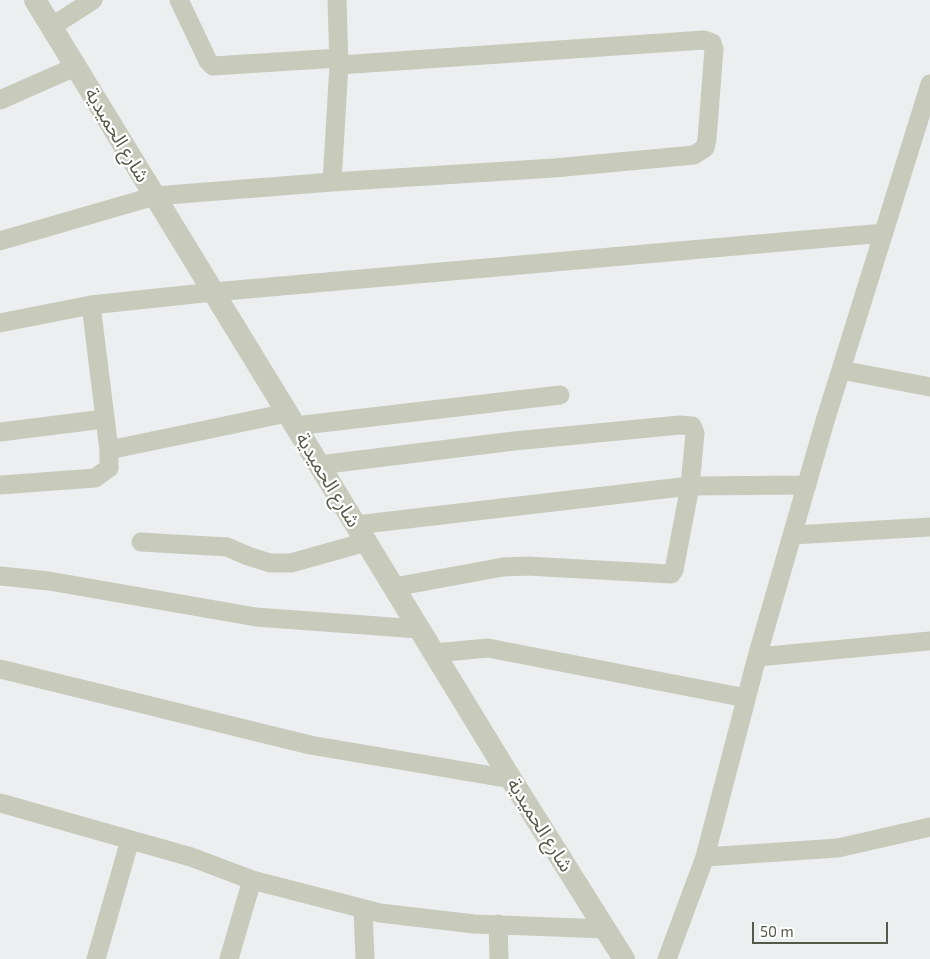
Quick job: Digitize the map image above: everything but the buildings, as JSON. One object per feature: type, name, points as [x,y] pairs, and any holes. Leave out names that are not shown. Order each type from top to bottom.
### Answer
[{"type":"street","name":"شارع الحميدية","points":[[35,0],[511,779],[624,959]]},
{"type":"street","points":[[51,27],[93,0]]},
{"type":"street","points":[[0,241],[154,196],[332,182],[554,168],[694,155],[705,148],[714,50],[712,43],[704,40],[339,62],[213,66],[208,61],[179,0]]},
{"type":"street","points":[[332,182],[339,62],[337,0]]},
{"type":"street","points":[[0,100],[75,67]]},
{"type":"street","points":[[667,959],[704,857],[757,657],[841,370],[884,233],[923,131],[930,84]]},
{"type":"street","points":[[0,323],[91,305],[214,292],[884,233]]},
{"type":"street","points":[[0,485],[95,478],[109,468],[109,450],[91,305]]},
{"type":"street","points":[[841,370],[930,387]]},
{"type":"street","points":[[109,450],[291,419],[560,395]]},
{"type":"street","points":[[0,432],[104,419]]},
{"type":"street","points":[[319,465],[514,442],[680,425],[692,426],[695,433],[690,486],[674,570],[671,574],[527,566],[503,567],[394,588]]},
{"type":"street","points":[[141,542],[227,547],[270,563],[284,563],[361,534],[690,486],[807,484]]},
{"type":"street","points":[[793,536],[930,527]]},
{"type":"street","points":[[0,576],[49,581],[256,617],[419,629]]},
{"type":"street","points":[[757,657],[930,641]]},
{"type":"street","points":[[434,652],[488,648],[746,698]]},
{"type":"street","points":[[0,669],[310,745],[511,779]]},
{"type":"street","points":[[0,804],[191,857],[252,880],[363,909],[474,924],[606,929]]},
{"type":"street","points":[[704,857],[838,848],[930,827]]},
{"type":"street","points":[[96,959],[130,840]]},
{"type":"street","points":[[229,959],[252,880]]},
{"type":"street","points":[[363,909],[365,959]]},
{"type":"street","points":[[498,924],[499,959]]}]
